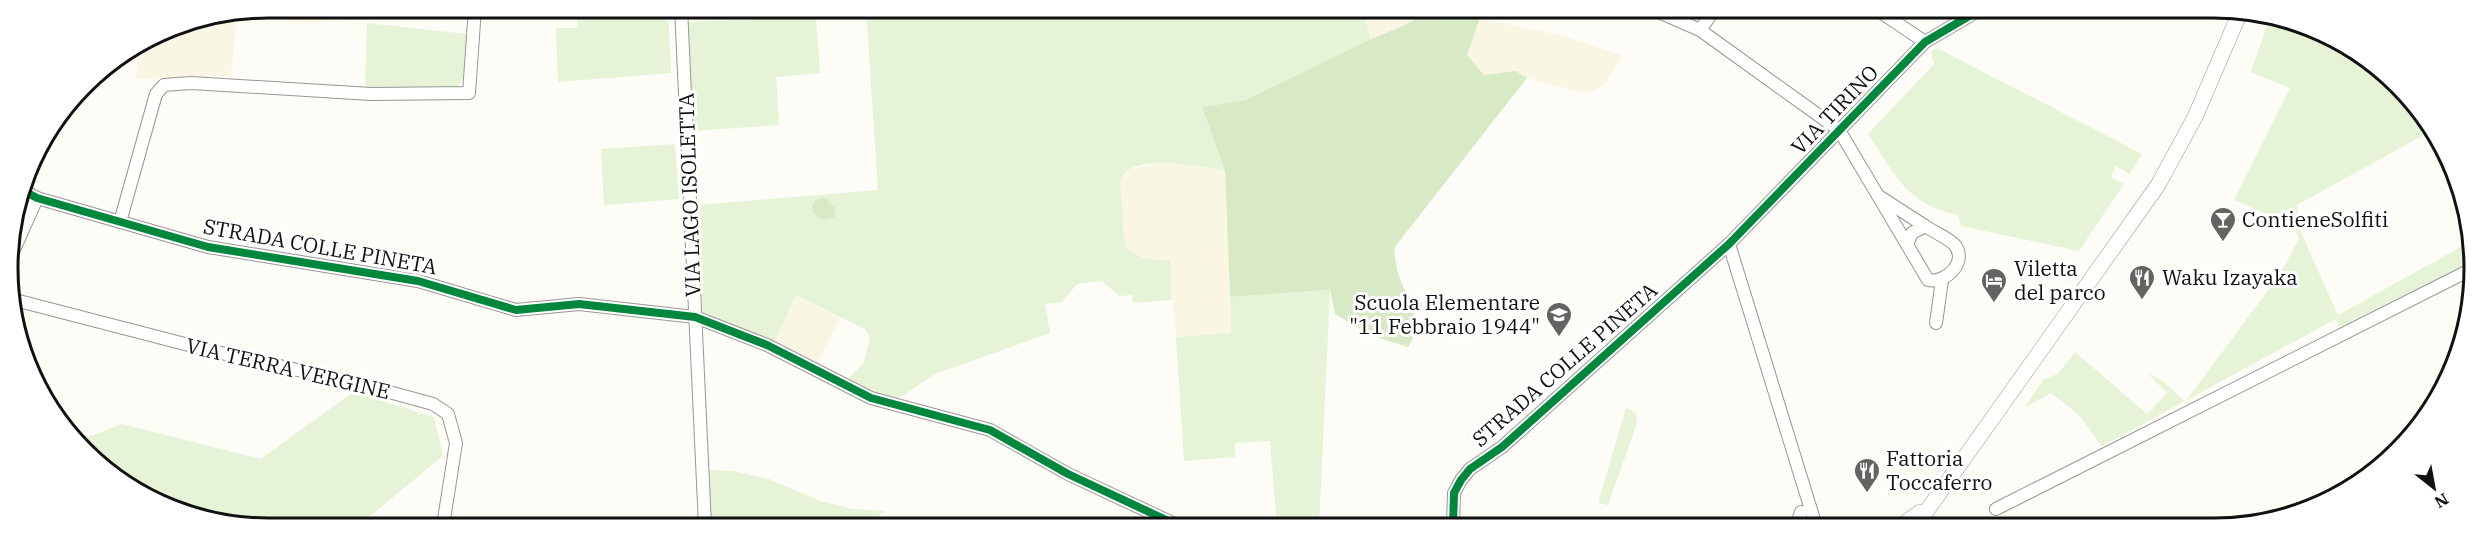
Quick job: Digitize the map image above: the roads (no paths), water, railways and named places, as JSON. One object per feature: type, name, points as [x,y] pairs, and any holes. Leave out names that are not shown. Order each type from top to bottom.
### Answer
[{"type":"street","points":[[120,222],[156,94],[164,85],[191,83],[371,94],[468,93],[474,18]]},
{"type":"street","name":"VIA LAGO ISOLETTA","points":[[681,18],[705,518]]},
{"type":"street","points":[[1673,18],[1700,30],[1839,130],[1876,194],[1928,280],[1942,280],[1952,274],[1957,265],[1958,255],[1955,245],[1876,194]]},
{"type":"street","points":[[1700,30],[1709,18]]},
{"type":"street","points":[[1889,18],[1925,42]]},
{"type":"street","name":"VIA TIRINO","points":[[1729,244],[1925,42],[1963,18]]},
{"type":"street","points":[[1922,518],[2158,185],[2195,117],[2237,19]]},
{"type":"street","name":"STRADA COLLE PINETA","points":[[29,194],[208,247],[418,281],[516,310],[579,304],[695,317],[767,345],[871,398],[990,430],[1068,474],[1162,518]]},
{"type":"street","points":[[20,236],[37,198]]},
{"type":"street","points":[[1907,244],[1912,232],[1925,226]]},
{"type":"street","points":[[1729,244],[1814,518]]},
{"type":"street","name":"STRADA COLLE PINETA","points":[[1452,518],[1454,493],[1470,469],[1502,447],[1729,244]]},
{"type":"street","points":[[1996,509],[2464,273]]},
{"type":"street","points":[[1936,323],[1942,280]]},
{"type":"street","name":"VIA TERRA VERGINE","points":[[20,301],[208,350],[360,384],[433,404],[448,414],[456,443],[443,518]]},
{"type":"street","points":[[1911,518],[1932,503]]},
{"type":"street","points":[[1799,518],[1801,512]]},
{"type":"place","name":"ContieneSolfiti","points":[[2223,243]]},
{"type":"place","name":"Waku Izayaka","points":[[2142,301]]},
{"type":"place","name":"Viletta del parco","points":[[1994,304]]},
{"type":"place","name":"Scuola Elementare \"11 Febbraio 1944\"","points":[[1559,338]]},
{"type":"place","name":"Fattoria Toccaferro","points":[[1867,494]]}]
